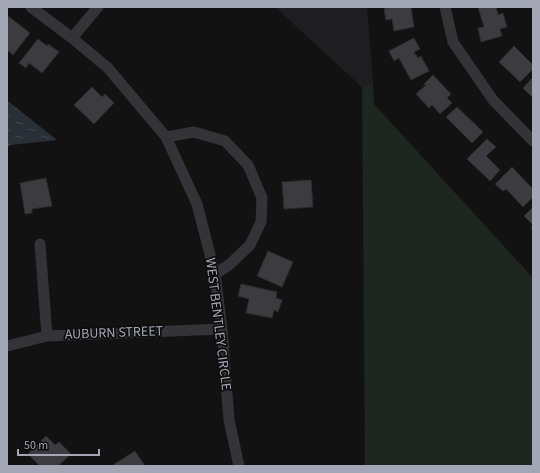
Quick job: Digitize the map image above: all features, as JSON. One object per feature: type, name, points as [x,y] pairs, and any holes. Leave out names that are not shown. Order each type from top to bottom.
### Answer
[{"type":"street","name":"WEST BENTLEY CIRCLE","points":[[31,7],[108,68],[166,138],[198,204],[214,274],[222,329],[229,420],[239,466]]},
{"type":"street","points":[[72,38],[98,7]]},
{"type":"street","points":[[445,7],[453,42],[493,100],[533,141]]},
{"type":"street","points":[[166,138],[194,132],[225,140],[248,165],[262,198],[261,222],[250,245],[229,265],[214,274]]},
{"type":"street","points":[[40,244],[48,336]]},
{"type":"street","name":"AUBURN STREET","points":[[7,346],[48,336],[222,329]]},
{"type":"shaded area","points":[[275,7],[367,7],[373,81],[362,87]]},
{"type":"shaded area","points":[[373,81],[374,104],[533,278],[533,466],[365,466],[362,87]]},
{"type":"water","points":[[7,101],[57,140],[11,145],[7,147]]},
{"type":"building","points":[[389,7],[411,7],[414,27],[394,31],[392,19],[386,20],[384,9]]},
{"type":"building","points":[[478,7],[496,7],[498,15],[503,13],[507,27],[500,29],[502,36],[481,42],[478,28],[484,27]]},
{"type":"building","points":[[8,16],[30,33],[13,55],[7,50]]},
{"type":"building","points":[[414,38],[420,49],[414,52],[418,58],[421,56],[429,71],[411,80],[399,58],[394,61],[389,51]]},
{"type":"building","points":[[38,39],[47,46],[48,44],[59,52],[42,73],[29,63],[26,68],[19,63]]},
{"type":"building","points":[[514,46],[533,65],[533,69],[520,82],[499,62]]},
{"type":"building","points":[[433,75],[451,94],[447,98],[452,103],[440,114],[432,105],[429,108],[416,94],[426,85],[424,84]]},
{"type":"building","points":[[533,77],[533,98],[523,88]]},
{"type":"building","points":[[92,87],[102,97],[105,94],[114,103],[94,124],[74,105]]},
{"type":"building","points":[[457,107],[483,132],[472,143],[446,117]]},
{"type":"building","points":[[487,139],[496,147],[486,156],[500,170],[490,181],[467,159]]},
{"type":"building","points":[[512,167],[533,189],[533,197],[523,207],[506,189],[503,191],[495,184]]},
{"type":"building","points":[[46,178],[52,206],[32,209],[32,213],[25,214],[20,183]]},
{"type":"building","points":[[311,180],[313,207],[284,209],[282,182]]},
{"type":"building","points":[[533,207],[533,225],[524,216]]},
{"type":"building","points":[[268,251],[293,262],[282,287],[257,276]]},
{"type":"building","points":[[241,284],[277,292],[276,298],[282,300],[278,312],[274,310],[272,318],[246,313],[249,299],[238,296]]},
{"type":"building","points":[[46,436],[55,445],[59,442],[71,454],[58,466],[40,466],[28,454]]},
{"type":"building","points":[[135,451],[145,466],[113,465]]}]
